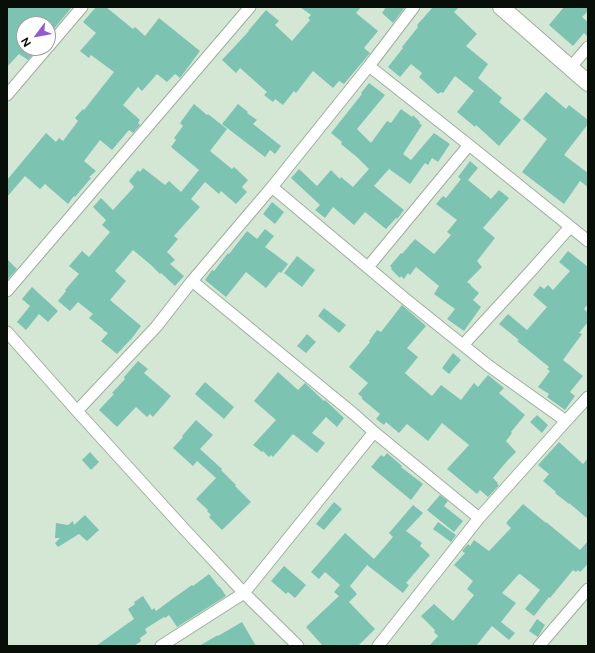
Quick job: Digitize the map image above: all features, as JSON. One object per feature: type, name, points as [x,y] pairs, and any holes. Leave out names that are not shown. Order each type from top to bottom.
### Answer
[{"type":"street","points":[[56,38],[82,7]]},
{"type":"street","points":[[7,291],[250,7]]},
{"type":"street","points":[[77,412],[156,327],[192,281],[272,187],[369,66],[414,7]]},
{"type":"street","points":[[501,7],[588,83]]},
{"type":"street","points":[[570,68],[588,47]]},
{"type":"street","points":[[9,89],[40,56]]},
{"type":"street","points":[[369,66],[588,241]]},
{"type":"street","points":[[368,267],[469,145]]},
{"type":"street","points":[[272,187],[489,366],[566,421]]},
{"type":"street","points":[[463,345],[570,227]]},
{"type":"street","points":[[192,281],[479,518]]},
{"type":"street","points":[[7,332],[77,412],[186,531],[244,593],[298,646]]},
{"type":"street","points":[[378,646],[479,518],[588,397]]},
{"type":"street","points":[[161,646],[244,593],[374,432]]},
{"type":"street","points":[[539,646],[588,589]]},
{"type":"building","points":[[7,7],[72,7],[56,26],[56,16],[16,16],[17,56],[7,67]]},
{"type":"building","points":[[96,7],[106,7],[133,29],[135,27],[145,36],[159,18],[200,51],[180,78],[175,74],[167,82],[157,74],[142,91],[138,87],[123,105],[140,120],[138,123],[140,125],[133,133],[129,130],[112,150],[100,140],[84,161],[96,171],[89,177],[91,178],[68,204],[45,184],[40,189],[25,176],[7,197],[7,180],[46,133],[56,142],[59,138],[63,141],[78,121],[75,118],[83,109],[84,110],[114,72],[91,55],[89,58],[80,51],[96,33],[83,22]]},
{"type":"building","points":[[300,7],[361,7],[356,13],[378,31],[364,48],[370,53],[344,84],[339,81],[333,88],[313,71],[296,93],[294,91],[283,105],[275,99],[273,102],[264,95],[267,92],[240,68],[236,73],[222,60],[266,10],[279,21],[275,25],[292,41],[310,20],[308,18],[311,15]]},
{"type":"building","points":[[386,7],[405,7],[393,23],[382,13]]},
{"type":"building","points":[[433,7],[459,7],[454,12],[477,34],[466,46],[488,64],[478,78],[502,98],[499,102],[521,120],[499,146],[476,125],[475,127],[457,112],[474,91],[455,76],[443,93],[441,92],[438,94],[419,77],[422,73],[411,64],[400,77],[388,67],[418,27],[417,25]]},
{"type":"building","points":[[564,7],[588,7],[588,11],[582,17],[588,22],[588,37],[584,33],[573,46],[549,25]]},
{"type":"building","points":[[22,56],[31,56],[28,60]]},
{"type":"building","points":[[369,83],[385,95],[357,129],[371,143],[387,121],[391,123],[401,109],[412,117],[413,115],[422,125],[403,154],[411,160],[434,133],[450,144],[438,162],[432,158],[428,165],[425,163],[410,184],[389,169],[374,186],[404,210],[386,229],[365,212],[354,225],[333,207],[325,218],[315,210],[320,205],[291,178],[299,169],[317,186],[331,170],[340,179],[341,177],[353,187],[369,169],[331,133]]},
{"type":"building","points":[[546,92],[566,109],[569,105],[588,120],[588,124],[564,155],[588,173],[588,187],[580,181],[564,204],[522,172],[547,139],[523,119]]},
{"type":"building","points":[[194,104],[227,129],[210,151],[232,169],[234,167],[248,180],[242,187],[247,192],[236,204],[221,191],[219,194],[205,182],[191,199],[200,207],[174,236],[178,239],[167,252],[175,260],[170,264],[184,276],[175,286],[133,250],[115,271],[126,281],[110,300],[141,326],[117,354],[101,341],[108,333],[89,318],[93,314],[78,302],[70,311],[58,301],[66,291],[65,290],[79,274],[69,266],[82,251],[89,257],[110,232],[102,225],[106,220],[93,207],[101,198],[113,210],[134,187],[129,181],[138,170],[140,172],[143,168],[165,185],[169,181],[181,192],[199,170],[171,147],[176,140],[174,138],[183,126],[180,123]]},
{"type":"building","points":[[238,104],[257,120],[253,124],[281,146],[275,154],[270,150],[265,157],[222,124]]},
{"type":"building","points":[[470,161],[478,168],[468,180],[491,199],[499,190],[509,198],[483,228],[495,238],[477,261],[482,267],[467,282],[479,293],[473,300],[481,307],[464,331],[447,319],[455,309],[434,294],[439,286],[416,267],[410,275],[408,273],[404,279],[401,276],[400,278],[390,266],[415,239],[434,254],[451,235],[447,232],[457,220],[436,204],[443,196],[446,198],[461,179],[458,177]]},
{"type":"building","points":[[272,202],[284,212],[275,224],[263,214]]},
{"type":"building","points":[[265,229],[274,236],[265,247],[288,264],[281,273],[279,272],[266,288],[246,272],[226,297],[205,280],[212,270],[214,271],[228,253],[229,254],[247,231],[257,239]]},
{"type":"building","points":[[568,251],[588,267],[588,304],[584,309],[588,313],[588,322],[579,333],[582,334],[563,360],[583,376],[570,392],[575,396],[565,410],[547,397],[549,394],[538,387],[550,371],[547,369],[549,367],[499,324],[508,314],[527,330],[547,307],[533,295],[540,286],[544,289],[548,285],[553,290],[570,271],[559,262]]},
{"type":"building","points":[[297,256],[315,270],[302,287],[284,273]]},
{"type":"building","points":[[7,259],[17,269],[7,280]]},
{"type":"building","points":[[32,287],[58,311],[48,322],[39,314],[26,330],[17,322],[30,306],[22,299]]},
{"type":"building","points":[[402,305],[426,326],[407,348],[418,357],[405,373],[407,375],[432,396],[441,385],[461,400],[474,383],[478,387],[488,375],[504,388],[499,393],[525,415],[511,432],[512,433],[506,441],[516,452],[493,478],[499,485],[488,497],[480,490],[477,494],[447,469],[469,445],[442,423],[428,441],[407,424],[399,433],[386,422],[384,425],[376,419],[380,414],[358,394],[368,383],[349,367],[370,342],[369,341],[377,330],[381,332]]},
{"type":"building","points":[[324,308],[346,325],[339,333],[318,316]]},
{"type":"building","points":[[307,334],[316,342],[306,353],[297,346]]},
{"type":"building","points":[[453,353],[461,360],[449,374],[442,368]]},
{"type":"building","points":[[138,361],[148,369],[144,373],[171,396],[153,417],[150,414],[147,417],[136,407],[117,427],[99,410],[114,394],[112,393],[125,379],[124,377]]},
{"type":"building","points":[[278,372],[298,390],[305,383],[344,418],[337,427],[326,417],[312,433],[325,443],[317,453],[293,434],[273,457],[271,455],[269,457],[253,445],[276,420],[254,401]]},
{"type":"building","points":[[205,382],[234,407],[224,419],[195,394]]},
{"type":"building","points":[[537,415],[548,425],[542,433],[530,422]]},
{"type":"building","points":[[196,420],[213,435],[200,449],[222,469],[221,470],[236,485],[235,486],[251,502],[222,530],[209,517],[211,515],[207,511],[208,510],[196,499],[216,478],[197,461],[193,466],[173,448]]},
{"type":"building","points":[[559,442],[583,464],[588,458],[588,519],[555,493],[556,492],[543,481],[549,474],[538,465]]},
{"type":"building","points":[[90,452],[99,462],[91,470],[82,460]]},
{"type":"building","points":[[387,453],[402,466],[401,467],[423,484],[411,500],[371,467],[381,455],[384,457]]},
{"type":"building","points":[[440,495],[448,501],[444,506],[463,521],[454,532],[427,510]]},
{"type":"building","points":[[334,502],[342,509],[324,530],[316,524]]},
{"type":"building","points":[[523,504],[580,550],[588,541],[588,564],[580,572],[578,570],[576,572],[573,570],[534,616],[525,609],[540,590],[520,574],[518,575],[502,593],[516,603],[501,622],[515,633],[509,640],[492,626],[476,646],[429,646],[438,636],[434,632],[435,630],[421,616],[434,604],[453,621],[474,595],[467,589],[473,581],[454,565],[465,553],[462,551],[468,544],[470,546],[474,540],[489,551],[511,528],[506,523]]},
{"type":"building","points":[[413,505],[423,513],[406,531],[422,543],[420,546],[430,555],[406,583],[409,585],[403,593],[367,565],[350,586],[357,594],[349,602],[375,629],[358,646],[323,646],[306,627],[339,596],[334,592],[340,585],[325,572],[319,579],[311,572],[345,533],[374,559],[393,537],[389,533]]},
{"type":"building","points":[[85,515],[99,530],[87,541],[79,534],[58,547],[55,543],[60,538],[55,538],[56,523],[68,525],[73,521],[74,525]]},
{"type":"building","points":[[438,522],[456,535],[451,542],[433,529]]},
{"type":"building","points":[[284,566],[306,585],[295,598],[288,592],[286,594],[271,581]]},
{"type":"building","points":[[209,574],[226,596],[177,627],[169,615],[165,618],[164,617],[145,629],[147,633],[140,638],[141,641],[134,646],[96,646],[134,619],[128,609],[135,604],[134,602],[143,596],[152,610],[154,608],[156,611]]},
{"type":"building","points":[[537,619],[545,625],[538,637],[529,631]]},
{"type":"building","points":[[242,622],[256,646],[199,646],[218,636]]}]
